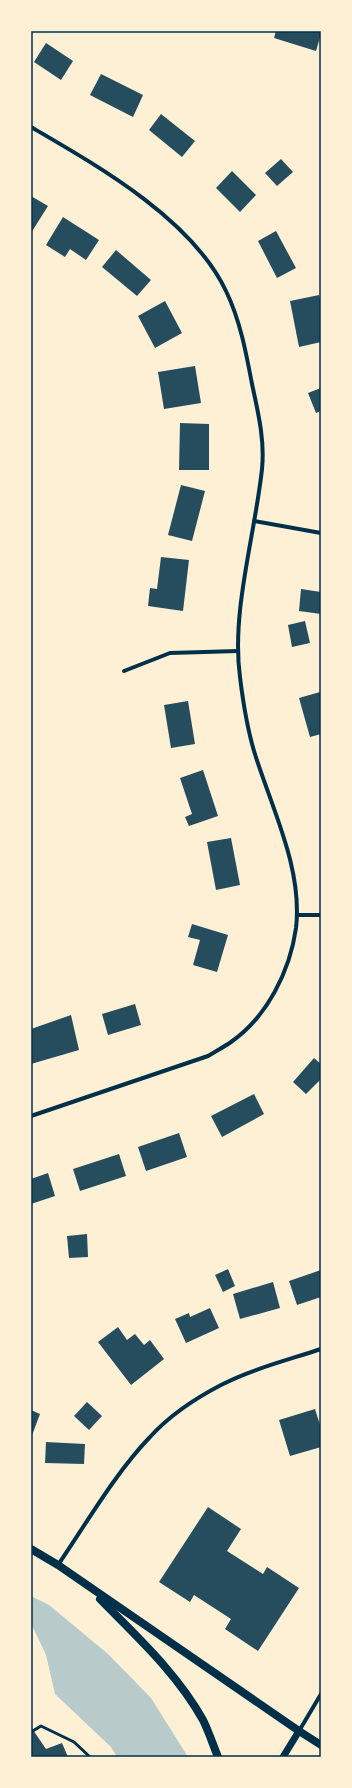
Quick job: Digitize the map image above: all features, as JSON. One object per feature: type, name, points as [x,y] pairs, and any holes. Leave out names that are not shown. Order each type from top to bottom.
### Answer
[{"type":"main road","points":[[31,1549],[58,1565],[299,1731],[321,1744]]},
{"type":"main road","points":[[86,1584],[147,1646],[187,1695],[203,1720],[218,1757]]},
{"type":"street","points":[[31,127],[85,158],[122,183],[163,215],[197,247],[212,267],[226,291],[237,320],[244,345],[259,419],[262,465],[243,591],[238,651],[244,711],[254,749],[292,867],[297,914],[289,959],[280,981],[267,1005],[250,1025],[232,1042],[208,1056],[31,1116]]},
{"type":"street","points":[[254,521],[321,533]]},
{"type":"street","points":[[124,671],[170,653],[238,651]]},
{"type":"street","points":[[297,914],[321,915]]},
{"type":"street","points":[[58,1565],[130,1460],[150,1436],[163,1425],[190,1403],[221,1385],[247,1373],[321,1349]]},
{"type":"street","points":[[283,1757],[321,1694]]},
{"type":"lane","points":[[31,1732],[41,1726],[74,1742],[90,1757]]},
{"type":"shaded area","points":[[31,1596],[49,1605],[108,1654],[151,1698],[188,1757],[117,1757],[111,1747],[55,1694],[46,1655],[31,1623]]},
{"type":"building","points":[[276,31],[321,31],[321,34],[316,51],[274,38]]},
{"type":"building","points":[[46,43],[73,61],[61,80],[34,62]]},
{"type":"building","points":[[101,74],[143,95],[133,117],[90,95]]},
{"type":"building","points":[[161,114],[195,141],[182,157],[149,130]]},
{"type":"building","points":[[281,159],[293,172],[277,186],[265,173]]},
{"type":"building","points":[[232,171],[256,195],[240,212],[216,188]]},
{"type":"building","points":[[31,196],[48,206],[31,233]]},
{"type":"building","points":[[63,217],[99,240],[86,260],[70,249],[65,257],[46,245]]},
{"type":"building","points":[[276,231],[296,268],[277,278],[258,241]]},
{"type":"building","points":[[116,250],[151,280],[137,296],[102,267]]},
{"type":"building","points":[[319,295],[321,306],[321,342],[299,347],[290,301]]},
{"type":"building","points":[[165,301],[182,333],[155,348],[138,316]]},
{"type":"building","points":[[195,366],[201,403],[164,409],[158,372]]},
{"type":"building","points":[[321,388],[321,411],[316,413],[308,393]]},
{"type":"building","points":[[180,423],[209,424],[209,470],[179,470]]},
{"type":"building","points":[[181,485],[205,491],[192,541],[168,535]]},
{"type":"building","points":[[161,557],[189,560],[183,611],[148,606],[150,588],[157,589]]},
{"type":"building","points":[[301,589],[321,592],[321,614],[299,611]]},
{"type":"building","points":[[305,621],[310,643],[292,647],[288,625]]},
{"type":"building","points":[[320,692],[321,734],[310,737],[299,698]]},
{"type":"building","points":[[188,701],[195,744],[171,748],[164,705]]},
{"type":"building","points":[[203,770],[218,816],[189,826],[185,817],[192,814],[180,778]]},
{"type":"building","points":[[231,838],[240,885],[216,890],[207,842]]},
{"type":"building","points":[[192,924],[228,935],[217,972],[193,965],[200,940],[188,937]]},
{"type":"building","points":[[135,1004],[141,1025],[108,1035],[102,1014]]},
{"type":"building","points":[[71,1015],[79,1050],[31,1064],[31,1029]]},
{"type":"building","points":[[314,1058],[321,1064],[321,1079],[306,1094],[293,1082]]},
{"type":"building","points":[[254,1094],[264,1114],[222,1137],[211,1116]]},
{"type":"building","points":[[179,1133],[187,1157],[146,1171],[138,1147]]},
{"type":"building","points":[[119,1154],[126,1176],[80,1191],[73,1169]]},
{"type":"building","points":[[48,1173],[55,1196],[31,1204],[31,1179]]},
{"type":"building","points":[[87,1234],[88,1257],[69,1258],[67,1236]]},
{"type":"building","points":[[228,1269],[235,1286],[223,1292],[215,1275]]},
{"type":"building","points":[[321,1270],[321,1297],[297,1305],[289,1281]]},
{"type":"building","points":[[273,1282],[280,1308],[240,1319],[233,1294]]},
{"type":"building","points":[[210,1308],[219,1328],[186,1343],[175,1319],[189,1313],[190,1317]]},
{"type":"building","points":[[118,1327],[127,1340],[135,1334],[144,1345],[150,1340],[164,1359],[131,1385],[98,1342]]},
{"type":"building","points":[[87,1402],[102,1416],[89,1430],[74,1416]]},
{"type":"building","points":[[315,1409],[321,1428],[321,1447],[290,1456],[279,1420]]},
{"type":"building","points":[[31,1410],[40,1414],[31,1438]]},
{"type":"building","points":[[46,1442],[85,1444],[84,1464],[45,1463]]},
{"type":"building","points":[[208,1507],[241,1529],[227,1551],[263,1574],[267,1567],[299,1588],[258,1651],[225,1629],[231,1619],[194,1595],[190,1602],[159,1582]]},
{"type":"building","points":[[31,1727],[46,1749],[62,1743],[68,1757],[31,1757]]}]
